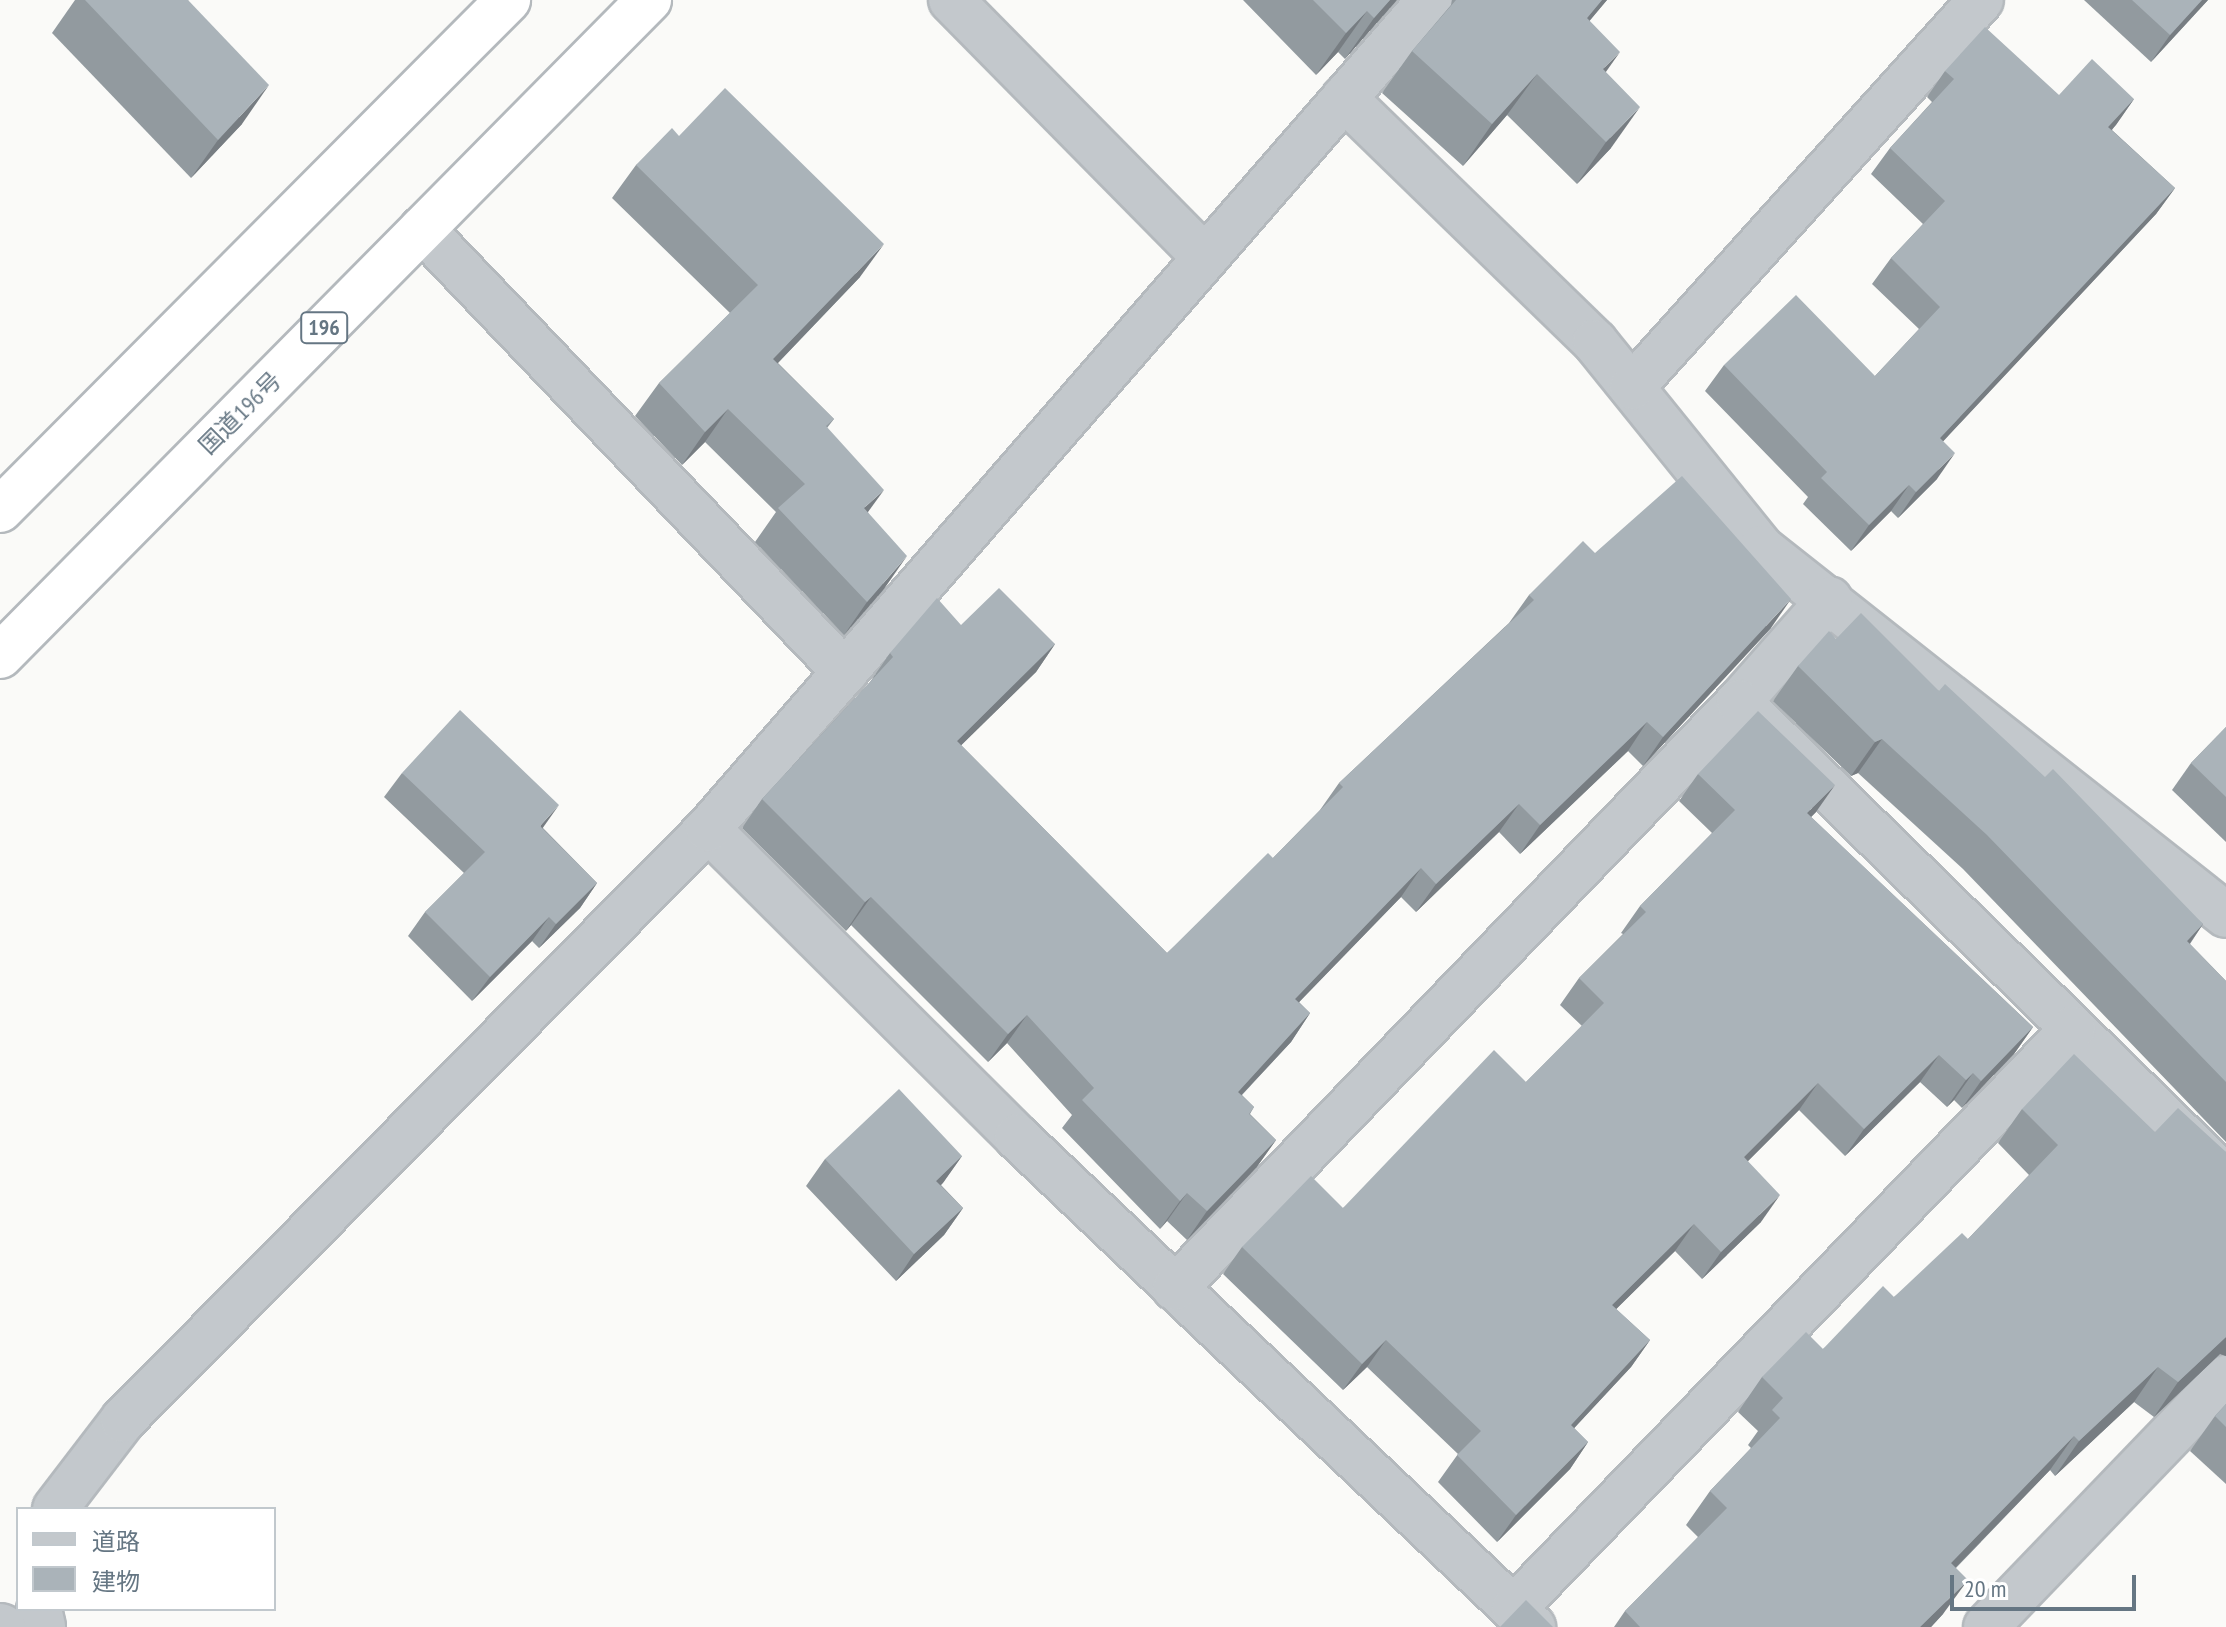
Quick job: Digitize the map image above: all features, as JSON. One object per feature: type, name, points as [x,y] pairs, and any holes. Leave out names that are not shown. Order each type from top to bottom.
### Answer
[{"type":"highway","points":[[0,510],[508,0]]},
{"type":"highway","name":"国道196号","points":[[0,656],[649,0]]},
{"type":"street","points":[[951,0],[1205,258]]},
{"type":"street","points":[[57,1507],[123,1420],[708,829],[1430,0]]},
{"type":"street","points":[[1632,387],[1981,0]]},
{"type":"street","points":[[1344,98],[1595,342],[1761,548],[1830,599],[2226,915]]},
{"type":"street","points":[[422,229],[845,672]]},
{"type":"street","points":[[1175,1288],[1739,702],[1830,599]]},
{"type":"street","points":[[1739,702],[2226,1178]]},
{"type":"street","points":[[708,829],[1175,1288],[1524,1618],[2073,1029]]},
{"type":"street","points":[[1986,1627],[2226,1378]]},
{"type":"building","points":[[85,0],[188,0],[269,85],[218,140]]},
{"type":"building","points":[[1313,0],[1390,0],[1374,18],[1367,11],[1346,33]]},
{"type":"building","points":[[1456,0],[1602,0],[1587,18],[1620,52],[1603,69],[1640,107],[1606,142],[1537,74],[1492,124],[1412,51]]},
{"type":"building","points":[[2132,0],[2202,0],[2170,35]]},
{"type":"building","points":[[1985,27],[2059,95],[2092,59],[2134,99],[2108,127],[2175,188],[1940,438],[1955,453],[1916,492],[1909,485],[1869,525],[1821,478],[1827,472],[1724,365],[1796,295],[1875,376],[1940,307],[1891,258],[1945,201],[1890,148],[1954,79],[1945,71]]},
{"type":"building","points":[[725,88],[884,244],[773,359],[834,419],[826,426],[884,490],[864,508],[907,556],[867,602],[778,508],[805,484],[728,409],[705,432],[659,383],[758,285],[636,165],[672,128],[679,136]]},
{"type":"building","points":[[1682,476],[1791,599],[1663,737],[1647,722],[1540,825],[1519,804],[1436,884],[1421,868],[1295,999],[1310,1013],[1238,1092],[1254,1107],[1249,1114],[1276,1140],[1207,1211],[1187,1193],[1180,1201],[1082,1100],[1094,1088],[1027,1015],[1008,1034],[871,897],[865,902],[762,799],[893,657],[890,653],[937,598],[961,625],[999,588],[1055,644],[957,741],[1167,953],[1268,853],[1273,858],[1343,787],[1339,783],[1534,600],[1529,595],[1583,541],[1595,553]]},
{"type":"building","points":[[1861,613],[1939,691],[1945,684],[2045,777],[2053,769],[2203,924],[2187,941],[2226,981],[2226,1082],[1987,835],[1882,739],[1875,742],[1798,666],[1829,631],[1836,639]]},
{"type":"building","points":[[460,710],[559,805],[540,826],[597,883],[556,924],[549,917],[490,977],[425,912],[485,852],[402,773]]},
{"type":"building","points":[[1758,711],[1835,785],[1807,813],[2033,1027],[1981,1081],[1973,1073],[1966,1080],[1939,1055],[1864,1129],[1818,1083],[1744,1157],[1780,1195],[1721,1252],[1694,1224],[1612,1305],[1650,1340],[1571,1425],[1588,1442],[1516,1515],[1457,1455],[1481,1431],[1386,1340],[1362,1364],[1242,1247],[1311,1176],[1343,1208],[1494,1050],[1526,1082],[1604,1003],[1579,978],[1646,912],[1640,906],[1735,810],[1698,774]]},
{"type":"building","points":[[2226,727],[2226,797],[2191,763]]},
{"type":"building","points":[[2074,1054],[2155,1132],[2178,1108],[2226,1152],[2226,1337],[2178,1382],[2158,1367],[2079,1441],[2074,1436],[1951,1563],[1968,1580],[1920,1627],[1640,1627],[1625,1611],[1727,1508],[1710,1491],[1780,1418],[1772,1410],[1783,1398],[1762,1377],[1806,1332],[1823,1349],[1883,1286],[1894,1297],[1962,1233],[1968,1239],[2058,1145],[2022,1109]]},
{"type":"building","points":[[899,1089],[962,1156],[936,1181],[963,1208],[914,1254],[825,1159]]},
{"type":"building","points":[[2226,1404],[2226,1427],[2215,1416]]},
{"type":"building","points":[[1526,1600],[1553,1627],[1500,1627]]}]
